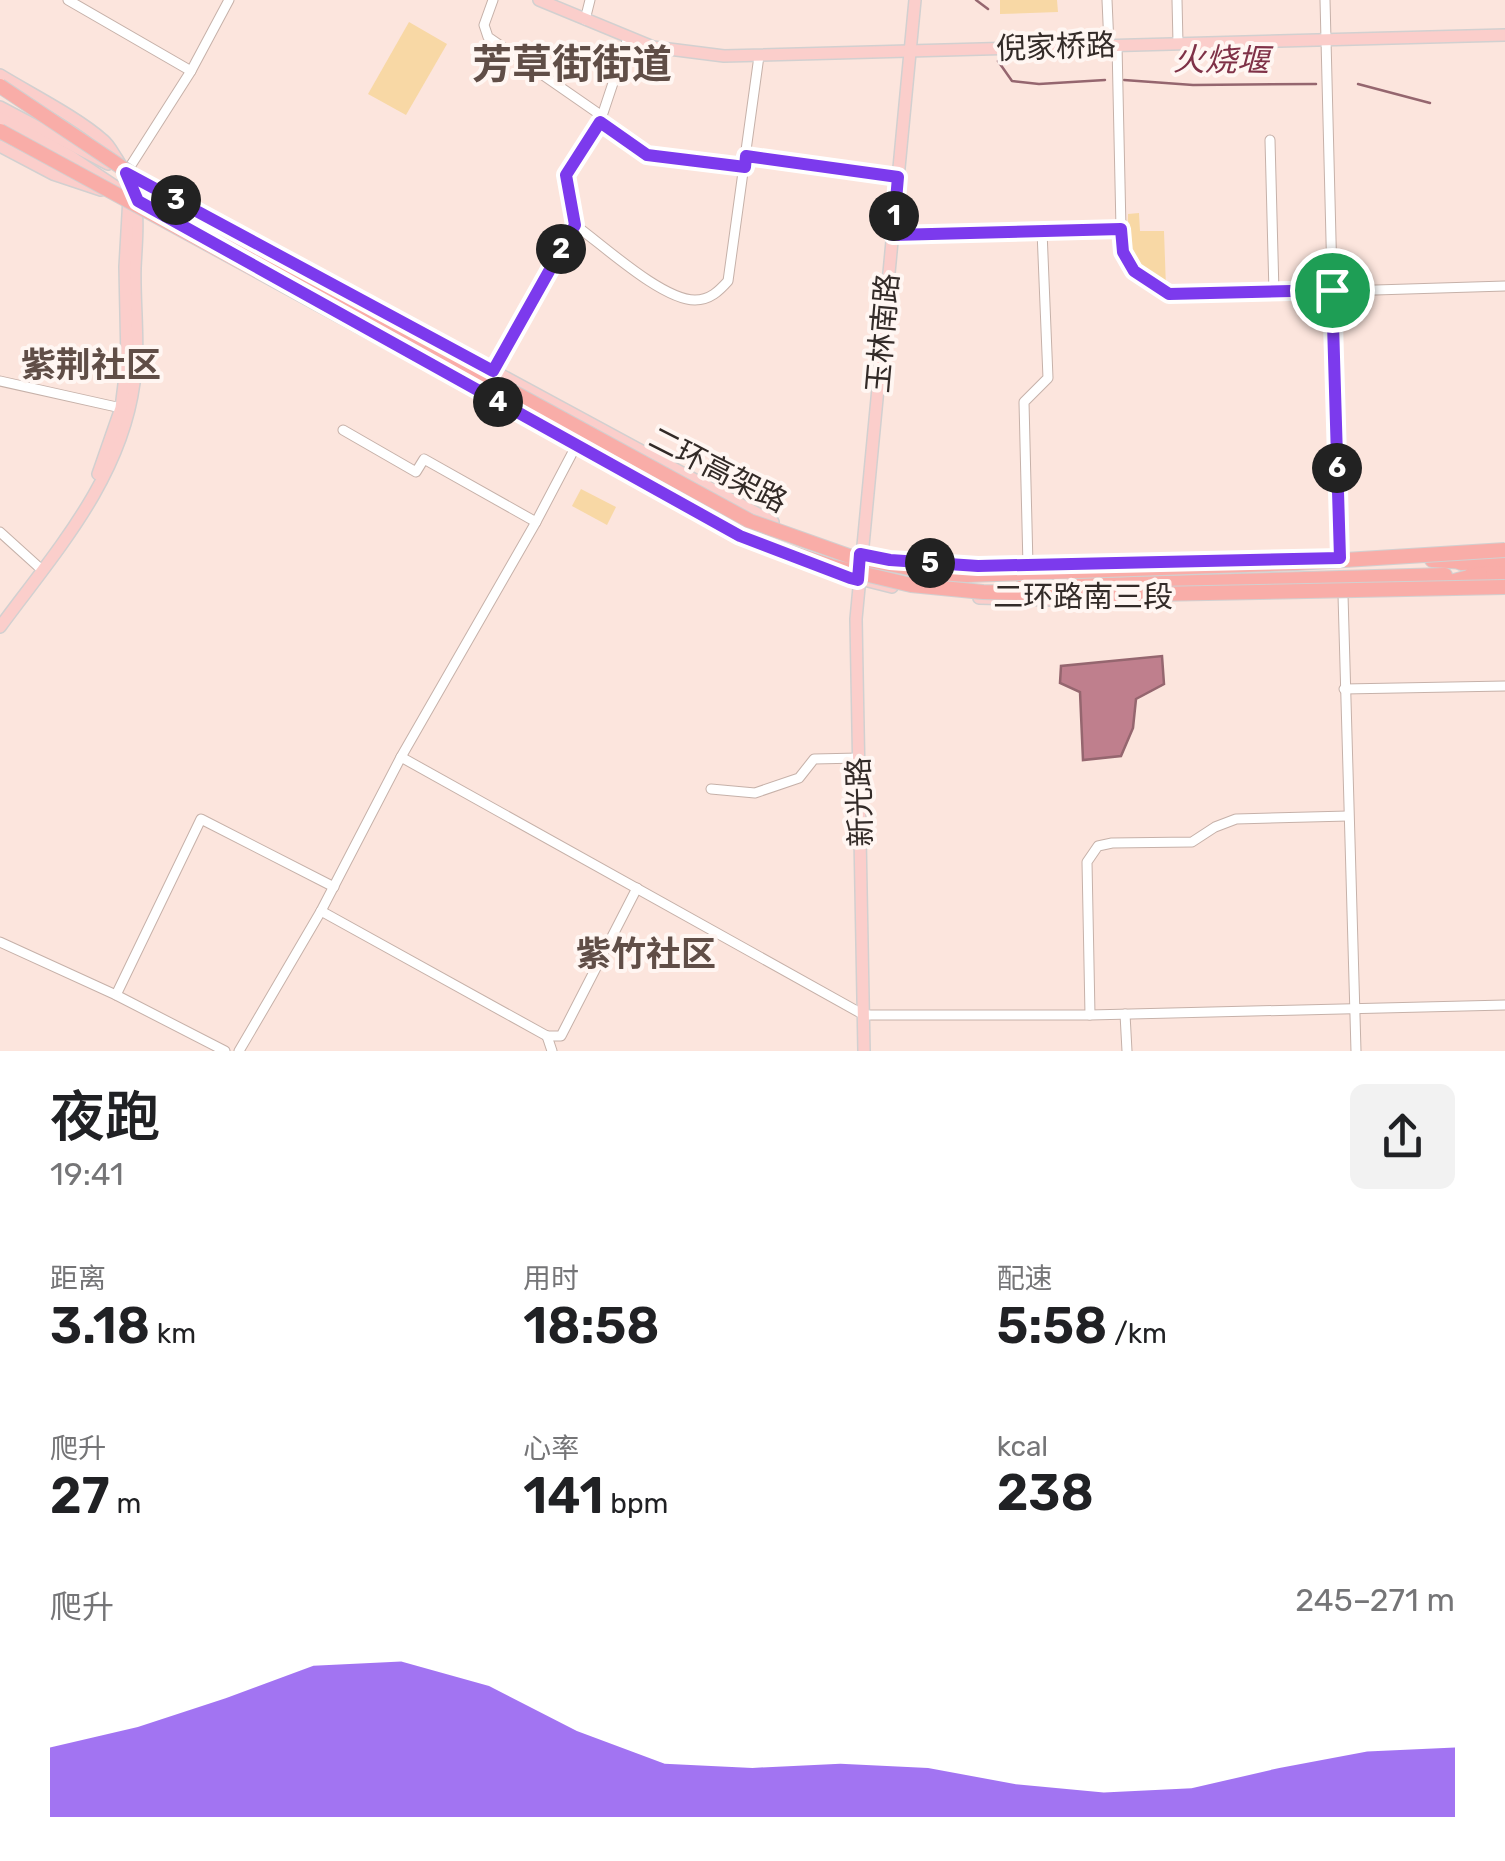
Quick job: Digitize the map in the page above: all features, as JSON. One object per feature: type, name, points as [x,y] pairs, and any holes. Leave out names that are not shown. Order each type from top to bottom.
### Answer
[{"type":"highway","name":"二环高架路","points":[[0,86],[169,200],[247,247],[750,521],[849,556],[928,572],[967,575],[1297,564],[1505,548]]},
{"type":"highway","name":"二环高架路","points":[[10,133],[762,543],[874,578],[1020,594],[1505,590]]},
{"type":"highway","points":[[909,562],[966,572],[1060,574],[1505,561]]},
{"type":"highway","points":[[956,589],[1306,574],[1466,562]]},
{"type":"highway","points":[[967,575],[1495,575]]},
{"type":"highway","points":[[875,584],[1022,591],[1454,581],[1495,575]]},
{"type":"main road","name":"倪家桥路","points":[[539,0],[628,38],[667,50],[724,56],[1505,35]]},
{"type":"main road","name":"玉林南路","points":[[860,554],[915,0]]},
{"type":"main road","points":[[0,75],[105,141],[126,173],[134,198],[136,357],[121,440],[100,486],[75,528],[0,616]]},
{"type":"main road","name":"二环路南三段","points":[[0,106],[10,133]]},
{"type":"main road","name":"二环路南三段","points":[[0,118],[10,133],[70,156],[134,198],[740,536],[858,580],[995,600],[1505,590]]},
{"type":"main road","points":[[10,133],[70,180],[134,198]]},
{"type":"main road","name":"二环路南三段","points":[[10,133],[126,173],[757,516],[860,554],[909,562],[1028,566],[1340,558],[1410,550],[1505,548]]},
{"type":"main road","points":[[0,627],[102,468],[121,408],[128,361],[125,268],[134,198]]},
{"type":"main road","points":[[1410,550],[1438,560]]},
{"type":"main road","name":"新光路","points":[[860,554],[864,1051]]},
{"type":"main road","points":[[1383,595],[1416,582]]},
{"type":"main road","points":[[1194,588],[1239,596]]},
{"type":"street","points":[[68,0],[82,4],[191,71]]},
{"type":"street","points":[[126,173],[191,71],[229,0]]},
{"type":"street","points":[[493,0],[484,25],[488,37],[647,155],[898,177]]},
{"type":"street","points":[[586,20],[590,0]]},
{"type":"street","points":[[1107,0],[1113,45],[1123,252],[1134,271],[1169,294],[1505,286]]},
{"type":"street","points":[[1178,0],[1178,43]]},
{"type":"street","points":[[1325,0],[1340,558]]},
{"type":"street","points":[[493,371],[575,225],[566,175],[601,119],[628,38]]},
{"type":"street","points":[[575,225],[668,292],[694,300],[715,295],[728,281],[759,56]]},
{"type":"street","points":[[1270,140],[1274,292]]},
{"type":"street","points":[[893,235],[1121,229]]},
{"type":"street","points":[[1028,566],[1024,402],[1048,378],[1042,231]]},
{"type":"street","points":[[0,381],[121,408]]},
{"type":"street","points":[[344,430],[416,472],[424,458],[536,522]]},
{"type":"street","points":[[239,1051],[321,911],[401,757],[576,446]]},
{"type":"street","points":[[0,532],[40,568]]},
{"type":"street","points":[[1342,595],[1356,1051]]},
{"type":"street","points":[[1344,689],[1505,686]]},
{"type":"street","points":[[401,757],[864,1015],[1090,1015],[1505,1005]]},
{"type":"street","points":[[711,788],[755,793],[799,778],[814,758],[859,758]]},
{"type":"street","points":[[1090,1015],[1087,862],[1098,846],[1192,842],[1214,827],[1236,819],[1348,816]]},
{"type":"street","points":[[116,996],[202,819],[334,887]]},
{"type":"street","points":[[566,1051],[561,1036],[637,888]]},
{"type":"street","points":[[321,911],[548,1036],[561,1036]]},
{"type":"street","points":[[0,942],[225,1051]]},
{"type":"street","points":[[1126,1014],[1127,1051]]},
{"type":"street","points":[[548,1036],[552,1051]]},
{"type":"shaded area","points":[[1000,0],[1057,0],[1058,12],[1000,14]]},
{"type":"shaded area","points":[[409,22],[447,44],[406,115],[368,94]]},
{"type":"shaded area","points":[[1139,213],[1140,231],[1164,231],[1166,288],[1143,275],[1132,260],[1128,214]]},
{"type":"shaded area","points":[[581,489],[616,507],[607,525],[572,506]]},
{"type":"shaded area","points":[[1162,656],[1164,684],[1136,699],[1133,728],[1121,756],[1083,760],[1080,692],[1060,683],[1061,666]]},
{"type":"waterway","name":"火烧堰","points":[[976,0],[988,9]]},
{"type":"waterway","name":"火烧堰","points":[[998,61],[1012,81],[1039,84],[1105,80]]},
{"type":"waterway","name":"火烧堰","points":[[1124,80],[1193,85],[1316,84]]},
{"type":"waterway","name":"火烧堰","points":[[1358,84],[1430,103]]},
{"type":"district","name":"芳草街街道","points":[[572,64]]},
{"type":"district","name":"紫荆社区","points":[[91,365]]},
{"type":"district","name":"紫竹社区","points":[[646,954]]},
{"type":"route","points":[[600,122],[647,155],[745,167],[746,156],[898,177],[893,235],[1121,229],[1123,252],[1134,271],[1142,280],[1169,294],[1332,290],[1340,558],[978,566],[860,554],[858,580],[740,536],[576,446],[138,201],[126,173],[493,371],[575,225],[566,175],[600,122]]}]
